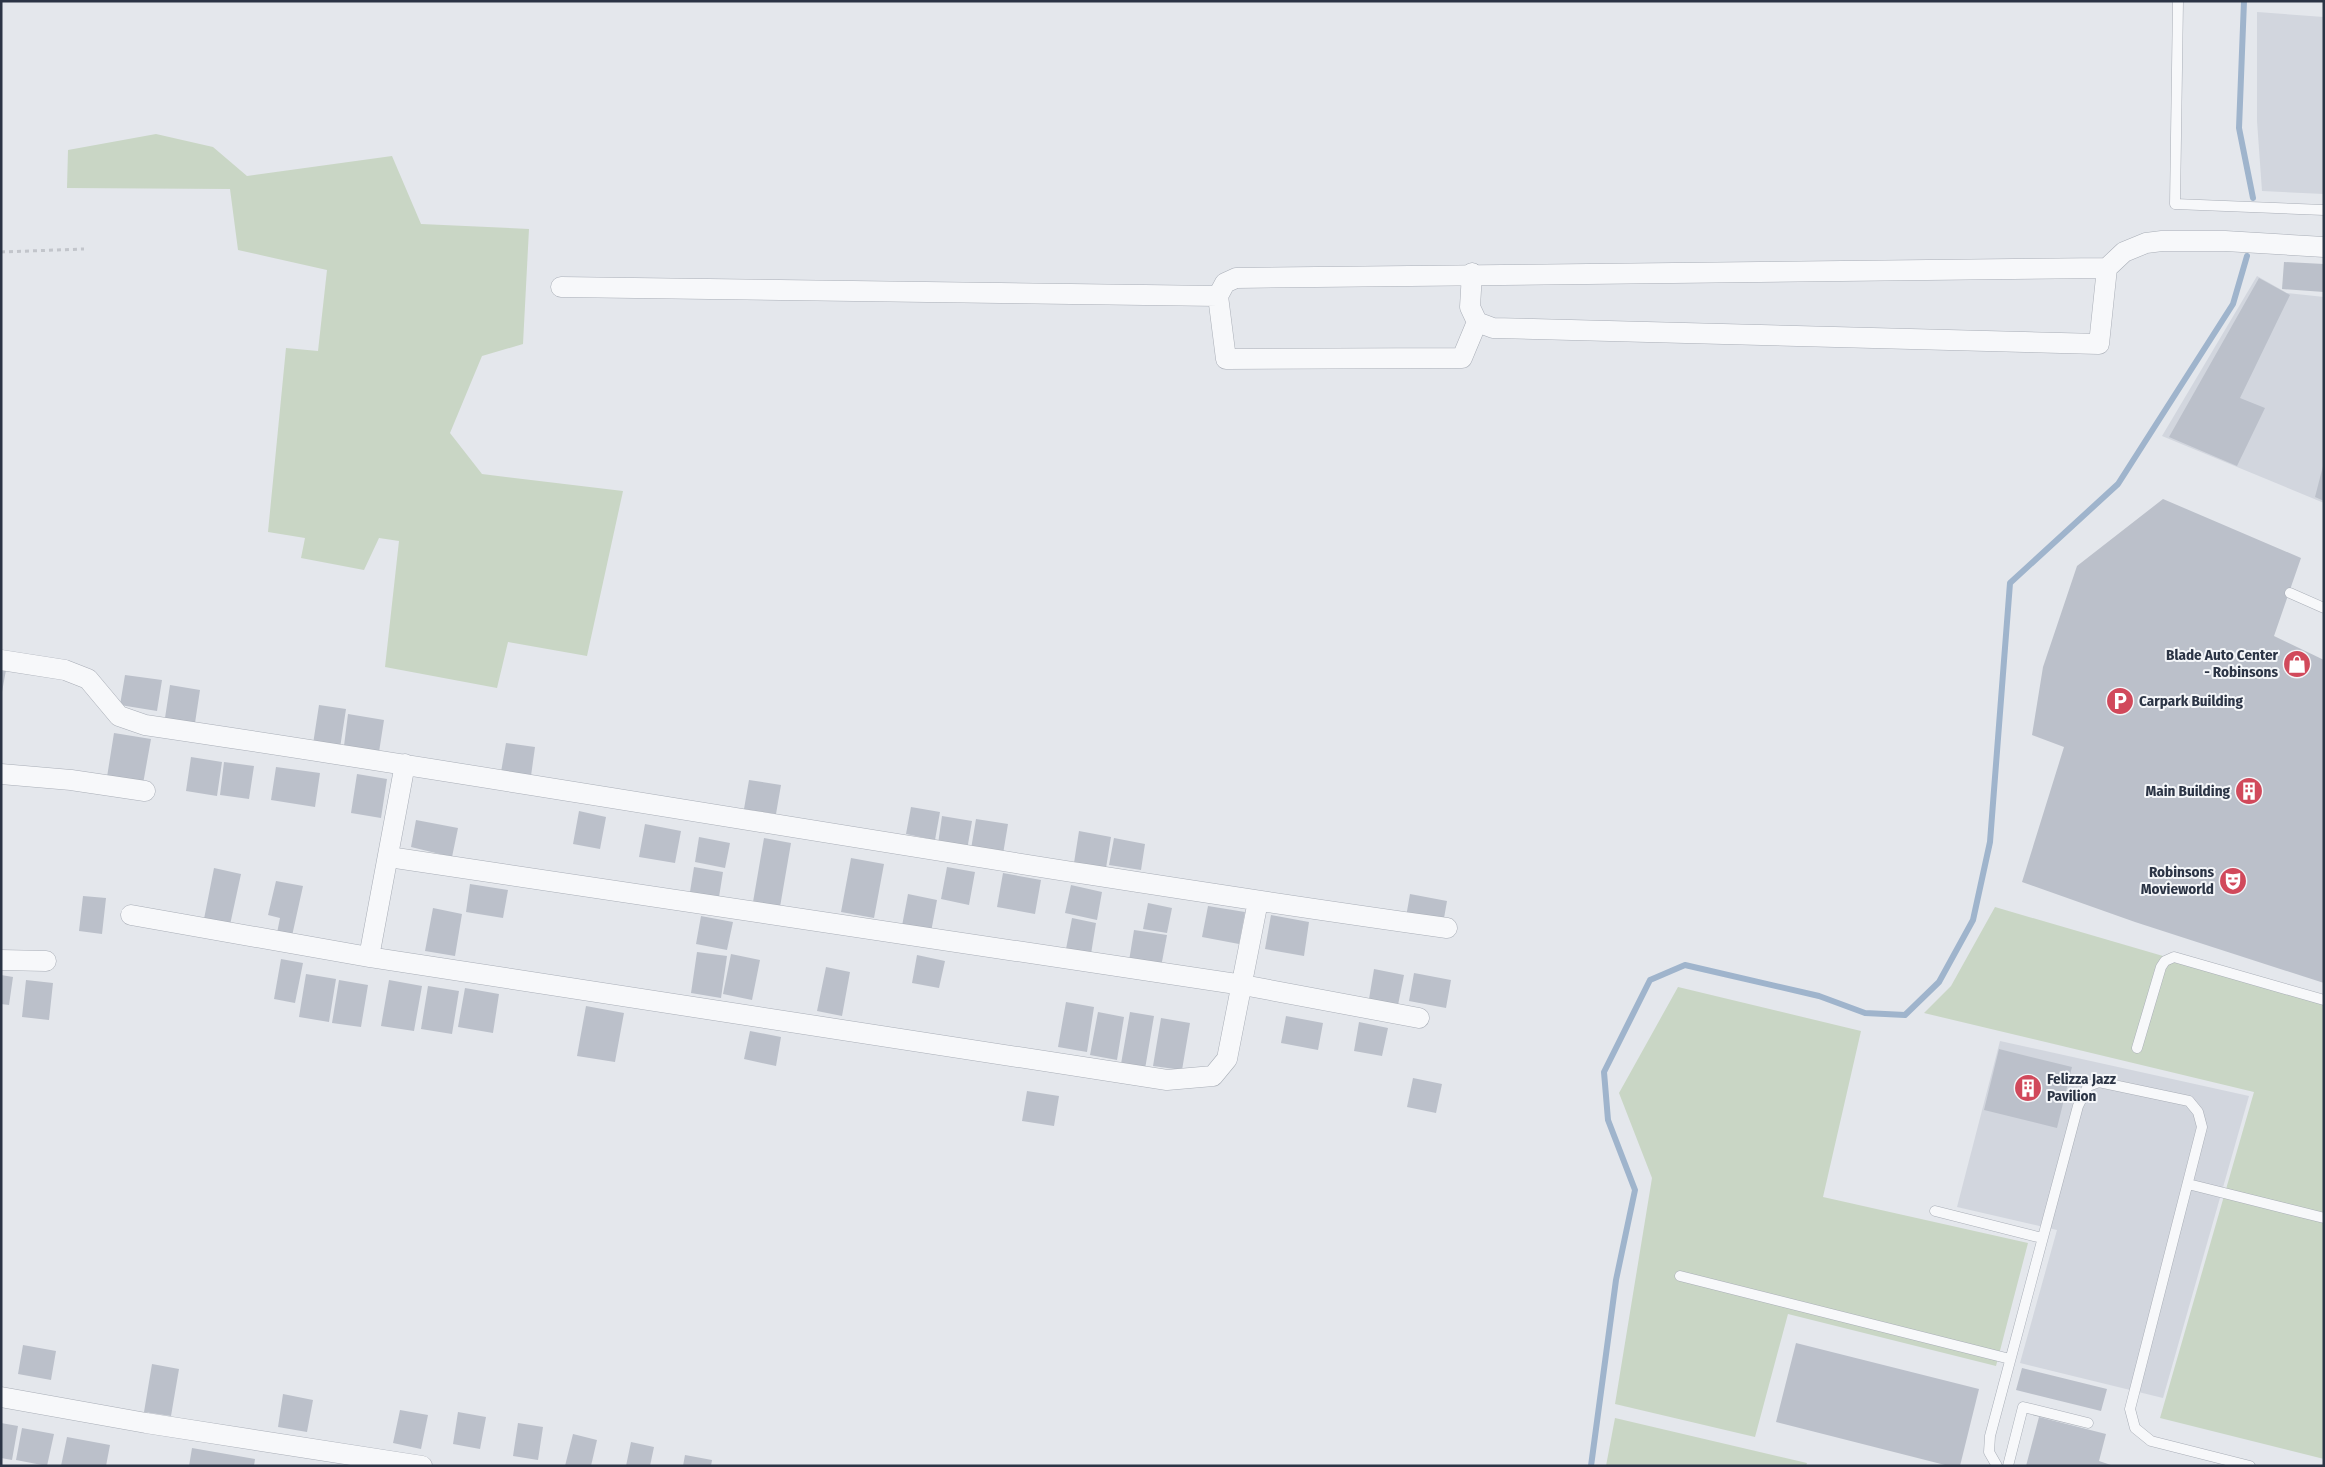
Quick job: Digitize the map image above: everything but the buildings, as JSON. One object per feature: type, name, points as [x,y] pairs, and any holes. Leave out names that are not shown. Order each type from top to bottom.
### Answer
[{"type":"street","points":[[1472,274],[1470,307],[1477,322],[1493,328],[2100,344],[2107,268],[2124,252],[2146,243],[2162,241],[2324,247]]},
{"type":"street","points":[[1477,322],[1462,358],[1226,359],[1218,296],[1225,283],[1236,278],[2107,268]]},
{"type":"street","points":[[561,287],[1218,296]]},
{"type":"street","points":[[1,660],[65,670],[88,678],[120,716],[145,725],[406,764],[1258,901],[1447,928]]},
{"type":"street","points":[[369,958],[406,764]]},
{"type":"street","points":[[1,774],[71,780],[145,791]]},
{"type":"street","points":[[389,857],[1242,986],[1419,1018]]},
{"type":"street","points":[[131,915],[369,958],[1167,1080],[1214,1076],[1227,1059],[1258,901]]},
{"type":"street","points":[[1,960],[46,961]]},
{"type":"street","points":[[1,1397],[146,1423],[422,1466]]},
{"type":"lane","points":[[2178,1],[2175,204],[2324,210]]},
{"type":"lane","points":[[2290,593],[2324,608]]},
{"type":"lane","points":[[2137,1048],[2161,967],[2165,961],[2174,957],[2324,1000]]},
{"type":"lane","points":[[1997,1466],[1989,1452],[1990,1436],[2042,1238],[2078,1106],[2088,1086],[2099,1082],[2189,1102],[2198,1112],[2202,1127],[2130,1409],[2135,1428],[2151,1442],[2250,1466]]},
{"type":"lane","points":[[2188,1184],[2324,1218]]},
{"type":"lane","points":[[1935,1211],[2042,1238]]},
{"type":"lane","points":[[1680,1276],[2010,1359]]},
{"type":"lane","points":[[2008,1466],[2023,1407],[2088,1423]]},
{"type":"path","points":[[1,252],[84,249]]},
{"type":"shaded area","points":[[2257,12],[2324,17],[2324,194],[2262,191],[2257,121]]},
{"type":"shaded area","points":[[2257,276],[2287,293],[2324,297],[2324,503],[2162,436]]},
{"type":"shaded area","points":[[2000,1041],[2249,1096],[2163,1398],[2020,1363],[2057,1230],[1957,1207]]},
{"type":"green space","points":[[156,134],[213,147],[247,176],[392,156],[421,224],[529,229],[523,344],[482,356],[450,433],[482,474],[623,491],[587,656],[508,642],[497,688],[385,667],[399,541],[379,538],[364,570],[301,558],[305,538],[268,532],[286,348],[318,351],[327,270],[238,250],[230,189],[67,188],[68,150]]},
{"type":"green space","points":[[1995,907],[2324,1003],[2324,1459],[2160,1418],[2254,1092],[1924,1013],[1951,986]]},
{"type":"green space","points":[[1678,987],[1861,1031],[1823,1197],[2028,1243],[1996,1366],[1788,1314],[1755,1437],[1615,1404],[1652,1178],[1619,1093]]},
{"type":"green space","points":[[1615,1418],[1807,1463],[1806,1466],[1606,1466]]},
{"type":"waterway","points":[[2244,1],[2239,128],[2253,198]]},
{"type":"waterway","points":[[1591,1466],[1616,1280],[1635,1190],[1608,1120],[1604,1072],[1650,980],[1685,965],[1819,996],[1865,1013],[1905,1015],[1939,982],[1973,920],[1990,842],[2010,583],[2118,484],[2233,304],[2247,256]]},
{"type":"place","name":"Blade Auto Center - Robinsons","points":[[2297,664]]},
{"type":"place","name":"Carpark Building","points":[[2120,701]]},
{"type":"place","name":"Main Building","points":[[2249,791]]},
{"type":"place","name":"Robinsons Movieworld","points":[[2233,881]]},
{"type":"place","name":"Felizza Jazz Pavilion","points":[[2028,1088]]}]
